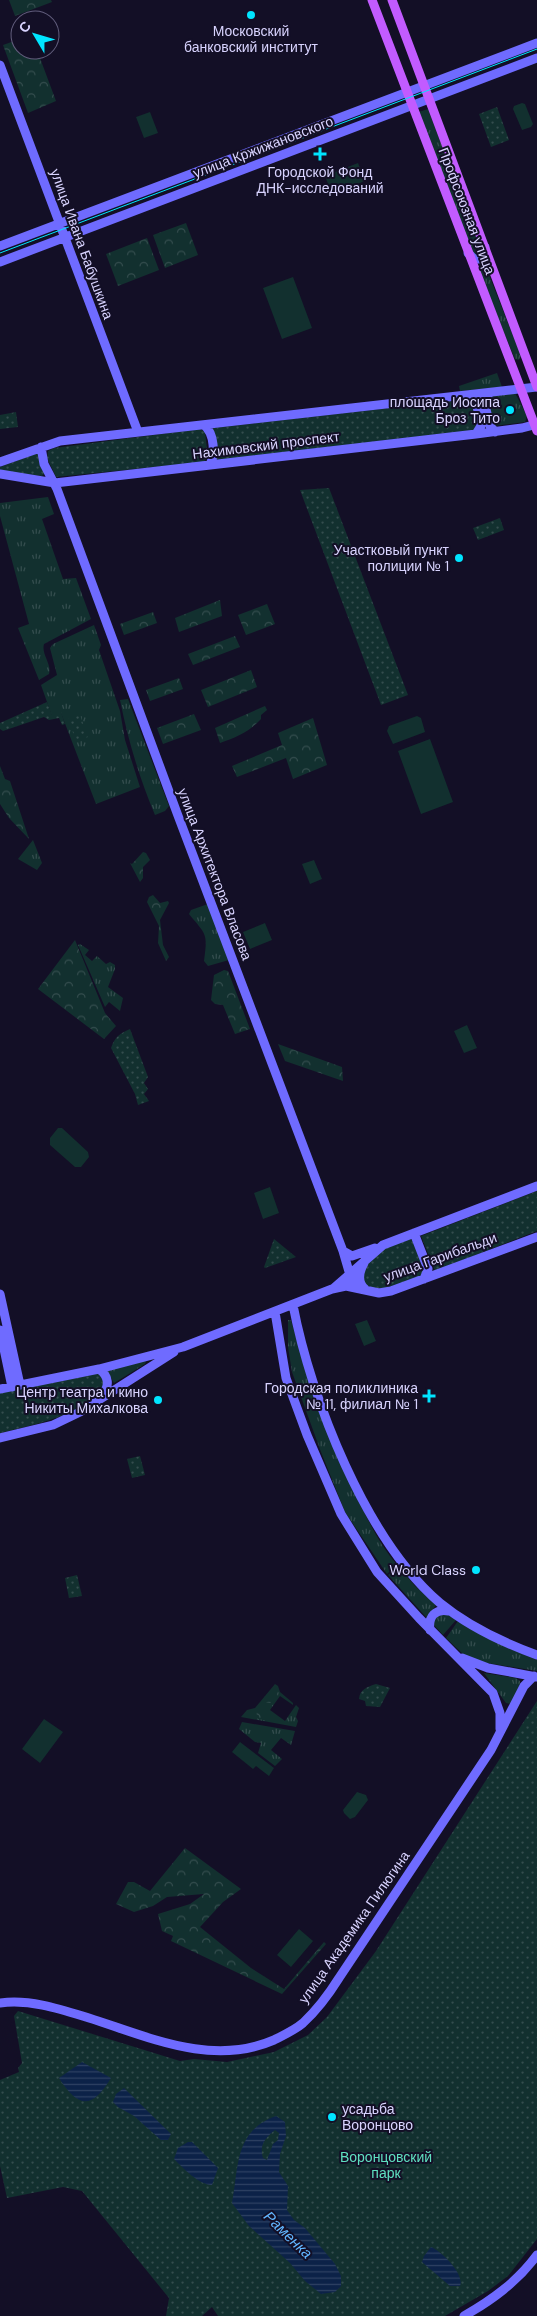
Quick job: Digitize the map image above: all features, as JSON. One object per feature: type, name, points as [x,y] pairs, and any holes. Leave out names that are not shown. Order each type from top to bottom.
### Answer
[{"type":"main road","name":"Профсоюзная улица","points":[[372,0],[536,426]]},
{"type":"main road","name":"Профсоюзная улица","points":[[392,0],[537,387]]},
{"type":"street","name":"улица Кржижановского","points":[[0,246],[537,43]]},
{"type":"street","name":"улица Кржижановского","points":[[0,262],[537,58]]},
{"type":"street","name":"улица Ивана Бабушкина","points":[[0,65],[138,432]]},
{"type":"street","points":[[468,253],[474,260],[480,259],[484,254],[485,247]]},
{"type":"street","points":[[522,390],[537,387]]},
{"type":"street","name":"Нахимовский проспект","points":[[0,462],[62,441],[522,390]]},
{"type":"street","points":[[489,394],[484,401],[490,426],[495,432]]},
{"type":"street","points":[[470,396],[476,401],[481,426],[476,434]]},
{"type":"street","points":[[204,425],[210,432],[212,444],[210,465]]},
{"type":"street","name":"Нахимовский проспект","points":[[0,474],[55,483],[536,426]]},
{"type":"street","name":"улица Архитектора Власова","points":[[41,447],[44,464],[55,483],[179,820],[343,1251],[350,1275],[362,1289]]},
{"type":"street","name":"улица Гарибальди","points":[[350,1275],[383,1245],[537,1186]]},
{"type":"street","points":[[414,1233],[428,1269],[424,1279]]},
{"type":"street","name":"улица Гарибальди","points":[[0,1390],[99,1369],[182,1346],[332,1289],[346,1286],[380,1293],[392,1291],[537,1236]]},
{"type":"street","points":[[343,1251],[352,1256],[383,1245]]},
{"type":"street","points":[[362,1289],[359,1277],[365,1260]]},
{"type":"street","points":[[332,1289],[350,1275]]},
{"type":"street","points":[[0,1294],[16,1386]]},
{"type":"street","points":[[293,1305],[303,1347],[331,1430],[375,1524],[414,1578],[454,1613],[492,1636],[537,1655]]},
{"type":"street","name":"улица Академика Пилюгина","points":[[275,1312],[286,1378],[307,1436],[342,1514],[372,1565],[430,1630],[493,1693],[500,1713],[500,1732]]},
{"type":"street","points":[[0,1330],[16,1386]]},
{"type":"street","name":"улица Гарибальди","points":[[0,1438],[53,1425],[80,1412],[182,1346]]},
{"type":"street","points":[[99,1369],[106,1376],[108,1387],[99,1399]]},
{"type":"street","points":[[430,1630],[430,1621],[435,1613],[442,1610],[454,1613]]},
{"type":"street","name":"улица Академика Пилюгина","points":[[457,1656],[488,1668],[535,1676]]},
{"type":"street","name":"улица Академика Пилюгина","points":[[0,2003],[41,2004],[197,2050],[238,2050],[267,2043],[293,2030],[303,2023],[328,1995],[491,1750],[524,1686],[535,1676]]},
{"type":"street","points":[[493,1693],[508,1707],[517,1700]]},
{"type":"street","points":[[464,2316],[491,2301],[513,2282],[537,2255]]},
{"type":"green space","points":[[9,0],[51,0],[52,2],[31,10],[13,10]]},
{"type":"green space","points":[[10,43],[10,60],[41,60],[56,101],[28,113],[3,45]]},
{"type":"green space","points":[[522,103],[525,104],[533,124],[531,127],[522,130],[513,109],[514,106]]},
{"type":"green space","points":[[497,107],[509,140],[491,147],[479,114]]},
{"type":"green space","points":[[428,109],[482,252],[474,257],[419,112]]},
{"type":"green space","points":[[150,112],[158,133],[144,138],[136,117]]},
{"type":"green space","points":[[358,163],[365,181],[332,194],[325,176]]},
{"type":"green space","points":[[186,223],[198,255],[165,268],[153,235]]},
{"type":"green space","points":[[147,238],[159,270],[118,286],[106,254]]},
{"type":"green space","points":[[485,265],[521,356],[519,360],[515,359],[478,270],[481,266]]},
{"type":"green space","points":[[293,277],[312,328],[282,339],[263,288]]},
{"type":"green space","points":[[497,373],[502,387],[460,391],[459,386]]},
{"type":"green space","points":[[515,393],[527,416],[525,422],[493,426],[485,402],[490,397]]},
{"type":"green space","points":[[470,399],[475,407],[478,425],[475,430],[217,460],[213,428]]},
{"type":"green space","points":[[16,412],[18,427],[0,429],[0,415]]},
{"type":"green space","points":[[200,429],[205,432],[208,458],[203,462],[56,477],[47,458],[48,451],[54,448]]},
{"type":"green space","points":[[38,453],[46,472],[42,476],[0,471],[0,467]]},
{"type":"green space","points":[[329,488],[408,695],[381,705],[300,490]]},
{"type":"green space","points":[[48,497],[54,514],[42,519],[63,579],[76,578],[91,619],[44,644],[43,648],[50,670],[49,674],[39,680],[18,628],[29,624],[0,516],[0,503]]},
{"type":"green space","points":[[500,518],[504,530],[478,540],[473,528]]},
{"type":"green space","points":[[220,600],[222,616],[179,632],[175,618]]},
{"type":"green space","points":[[267,604],[275,624],[246,635],[238,615]]},
{"type":"green space","points":[[153,612],[157,623],[124,635],[120,624]]},
{"type":"green space","points":[[94,625],[101,645],[99,650],[120,711],[125,740],[140,787],[96,804],[61,713],[52,716],[41,685],[57,675],[50,648],[53,644]]},
{"type":"green space","points":[[235,636],[240,647],[193,665],[188,654]]},
{"type":"green space","points":[[251,670],[257,687],[208,707],[201,690]]},
{"type":"green space","points":[[179,678],[183,689],[150,701],[146,690]]},
{"type":"green space","points":[[128,699],[169,806],[165,811],[155,815],[130,744],[123,715],[120,700]]},
{"type":"green space","points":[[47,702],[52,715],[61,712],[65,724],[62,725],[59,718],[49,720],[44,717],[3,731],[0,729],[0,723]]},
{"type":"green space","points":[[265,706],[267,710],[252,727],[220,743],[215,728]]},
{"type":"green space","points":[[194,714],[201,730],[163,744],[157,728]]},
{"type":"green space","points":[[80,715],[88,737],[76,741],[68,719]]},
{"type":"green space","points":[[417,716],[421,718],[425,732],[393,744],[387,731],[389,726]]},
{"type":"green space","points":[[313,718],[327,765],[293,779],[286,758],[237,777],[232,766],[282,745],[278,733]]},
{"type":"green space","points":[[430,739],[453,802],[421,814],[398,751]]},
{"type":"green space","points":[[0,766],[5,779],[10,781],[29,839],[9,818],[0,804]]},
{"type":"green space","points":[[33,840],[42,863],[37,870],[18,859]]},
{"type":"green space","points":[[143,852],[146,853],[150,860],[143,867],[143,878],[140,882],[130,863],[132,864]]},
{"type":"green space","points":[[314,860],[322,879],[310,884],[302,864]]},
{"type":"green space","points":[[153,895],[160,903],[168,901],[169,903],[160,920],[163,945],[169,957],[166,961],[158,943],[159,926],[147,902],[149,897]]},
{"type":"green space","points":[[208,904],[229,960],[208,966],[204,961],[206,944],[204,934],[189,914],[191,910]]},
{"type":"green space","points":[[265,923],[272,940],[250,949],[243,932]]},
{"type":"green space","points":[[75,940],[105,1013],[116,1026],[104,1039],[38,989]]},
{"type":"green space","points":[[80,944],[89,950],[85,955],[92,961],[97,956],[106,964],[110,962],[115,965],[108,987],[123,998],[120,1011],[109,1002],[105,1007],[78,945]]},
{"type":"green space","points":[[224,970],[228,971],[250,1029],[235,1034],[223,1005],[215,1004],[211,1000],[214,975]]},
{"type":"green space","points":[[467,1025],[477,1048],[464,1053],[454,1031]]},
{"type":"green space","points":[[130,1029],[148,1077],[144,1083],[148,1089],[144,1094],[149,1101],[138,1105],[135,1094],[111,1048],[118,1036]]},
{"type":"green space","points":[[278,1044],[342,1067],[343,1081],[285,1061]]},
{"type":"green space","points":[[58,1128],[62,1128],[88,1152],[89,1157],[81,1167],[75,1167],[50,1145],[50,1138]]},
{"type":"green space","points":[[270,1187],[279,1213],[263,1219],[254,1193]]},
{"type":"green space","points":[[537,1191],[537,1231],[435,1271],[421,1236]]},
{"type":"green space","points":[[409,1238],[412,1240],[425,1269],[423,1276],[386,1288],[364,1285],[362,1273],[375,1252]]},
{"type":"green space","points":[[274,1239],[296,1257],[265,1268],[264,1267]]},
{"type":"green space","points":[[288,1320],[291,1320],[303,1361],[340,1459],[370,1523],[397,1565],[387,1574],[345,1512],[321,1452],[292,1372],[288,1347]]},
{"type":"green space","points":[[367,1320],[376,1341],[364,1346],[355,1324]]},
{"type":"green space","points":[[146,1361],[145,1364],[114,1383],[106,1369]]},
{"type":"green space","points":[[100,1373],[105,1386],[96,1396],[71,1412],[0,1433],[0,1393]]},
{"type":"green space","points":[[140,1456],[145,1475],[132,1478],[127,1459]]},
{"type":"green space","points":[[398,1566],[415,1586],[436,1605],[427,1618],[388,1575]]},
{"type":"green space","points":[[77,1575],[82,1596],[69,1598],[65,1578]]},
{"type":"green space","points":[[446,1613],[456,1620],[443,1635],[433,1624],[435,1615]]},
{"type":"green space","points":[[458,1621],[503,1646],[537,1660],[537,1671],[475,1661],[464,1655],[446,1638]]},
{"type":"green space","points":[[484,1673],[516,1678],[520,1681],[511,1704],[506,1703]]},
{"type":"green space","points":[[275,1684],[293,1705],[280,1696],[270,1710],[285,1721],[296,1705],[299,1708],[296,1717],[298,1721],[296,1727],[241,1717],[247,1710],[255,1708]]},
{"type":"green space","points":[[376,1684],[390,1688],[380,1707],[366,1706],[365,1701],[359,1699],[361,1693],[367,1687]]},
{"type":"green space","points":[[275,1686],[280,1695],[270,1703],[264,1702],[262,1709],[272,1713],[277,1720],[267,1721],[255,1718],[257,1714],[255,1711]]},
{"type":"green space","name":"Воронцовский парк","points":[[537,1701],[537,2239],[508,2276],[488,2291],[445,2316],[218,2316],[212,2307],[202,2316],[166,2316],[169,2298],[82,2191],[63,2187],[7,2198],[0,2166],[0,2080],[19,2072],[18,2068],[22,2063],[14,2016],[18,2011],[180,2061],[194,2059],[227,2062],[274,2052],[308,2035],[327,2017],[376,1951]]},
{"type":"green space","points":[[44,1719],[63,1732],[40,1763],[22,1749]]},
{"type":"green space","points":[[242,1722],[295,1731],[291,1745],[281,1738],[271,1750],[282,1759],[275,1766],[258,1753],[261,1743],[255,1742],[239,1729]]},
{"type":"green space","points":[[240,1742],[274,1768],[269,1776],[256,1766],[253,1769],[232,1752]]},
{"type":"green space","points":[[357,1792],[366,1795],[368,1800],[355,1817],[350,1819],[343,1810]]},
{"type":"green space","points":[[185,1848],[241,1889],[223,1902],[200,1927],[251,1968],[284,1989],[324,1942],[326,1944],[282,1994],[171,1941],[173,1936],[162,1931],[158,1914],[190,1904],[204,1894],[167,1897],[153,1906],[134,1912],[116,1904],[128,1882],[134,1882],[150,1891]]},
{"type":"green space","points":[[299,1929],[313,1941],[291,1967],[277,1955]]},
{"type":"water","points":[[82,2062],[111,2078],[92,2100],[79,2100],[73,2096],[59,2078]]},
{"type":"water","points":[[124,2088],[171,2134],[168,2140],[161,2140],[134,2116],[113,2102],[116,2094]]},
{"type":"water","name":"Раменка","points":[[276,2116],[285,2122],[286,2136],[280,2154],[279,2172],[288,2186],[287,2210],[335,2264],[341,2276],[341,2286],[335,2292],[321,2294],[305,2281],[290,2263],[249,2226],[232,2203],[238,2164],[245,2141],[252,2131]],"holes":[[[275,2130],[279,2133],[278,2140],[273,2144],[267,2160],[263,2158],[262,2146],[266,2139]]]},
{"type":"water","points":[[188,2142],[192,2142],[218,2168],[212,2185],[197,2179],[174,2159],[178,2148]]},
{"type":"water","points":[[431,2247],[446,2258],[456,2269],[461,2281],[460,2286],[450,2286],[422,2262]]},
{"type":"tram line","points":[[0,253],[537,49]]},
{"type":"place","name":"Московский банковский институт","points":[[251,15]]},
{"type":"place","name":"Городской Фонд ДНК-исследований","points":[[320,154]]},
{"type":"place","name":"площадь Иосипа Броз Тито","points":[[510,410]]},
{"type":"place","name":"Участковый пункт полиции № 1","points":[[459,558]]},
{"type":"place","name":"Городская поликлиника № 11, филиал № 1","points":[[429,1396]]},
{"type":"place","name":"Центр театра и кино Никиты Михалкова","points":[[158,1400]]},
{"type":"place","name":"World Class","points":[[476,1570]]},
{"type":"place","name":"усадьба Воронцово","points":[[332,2117]]}]
